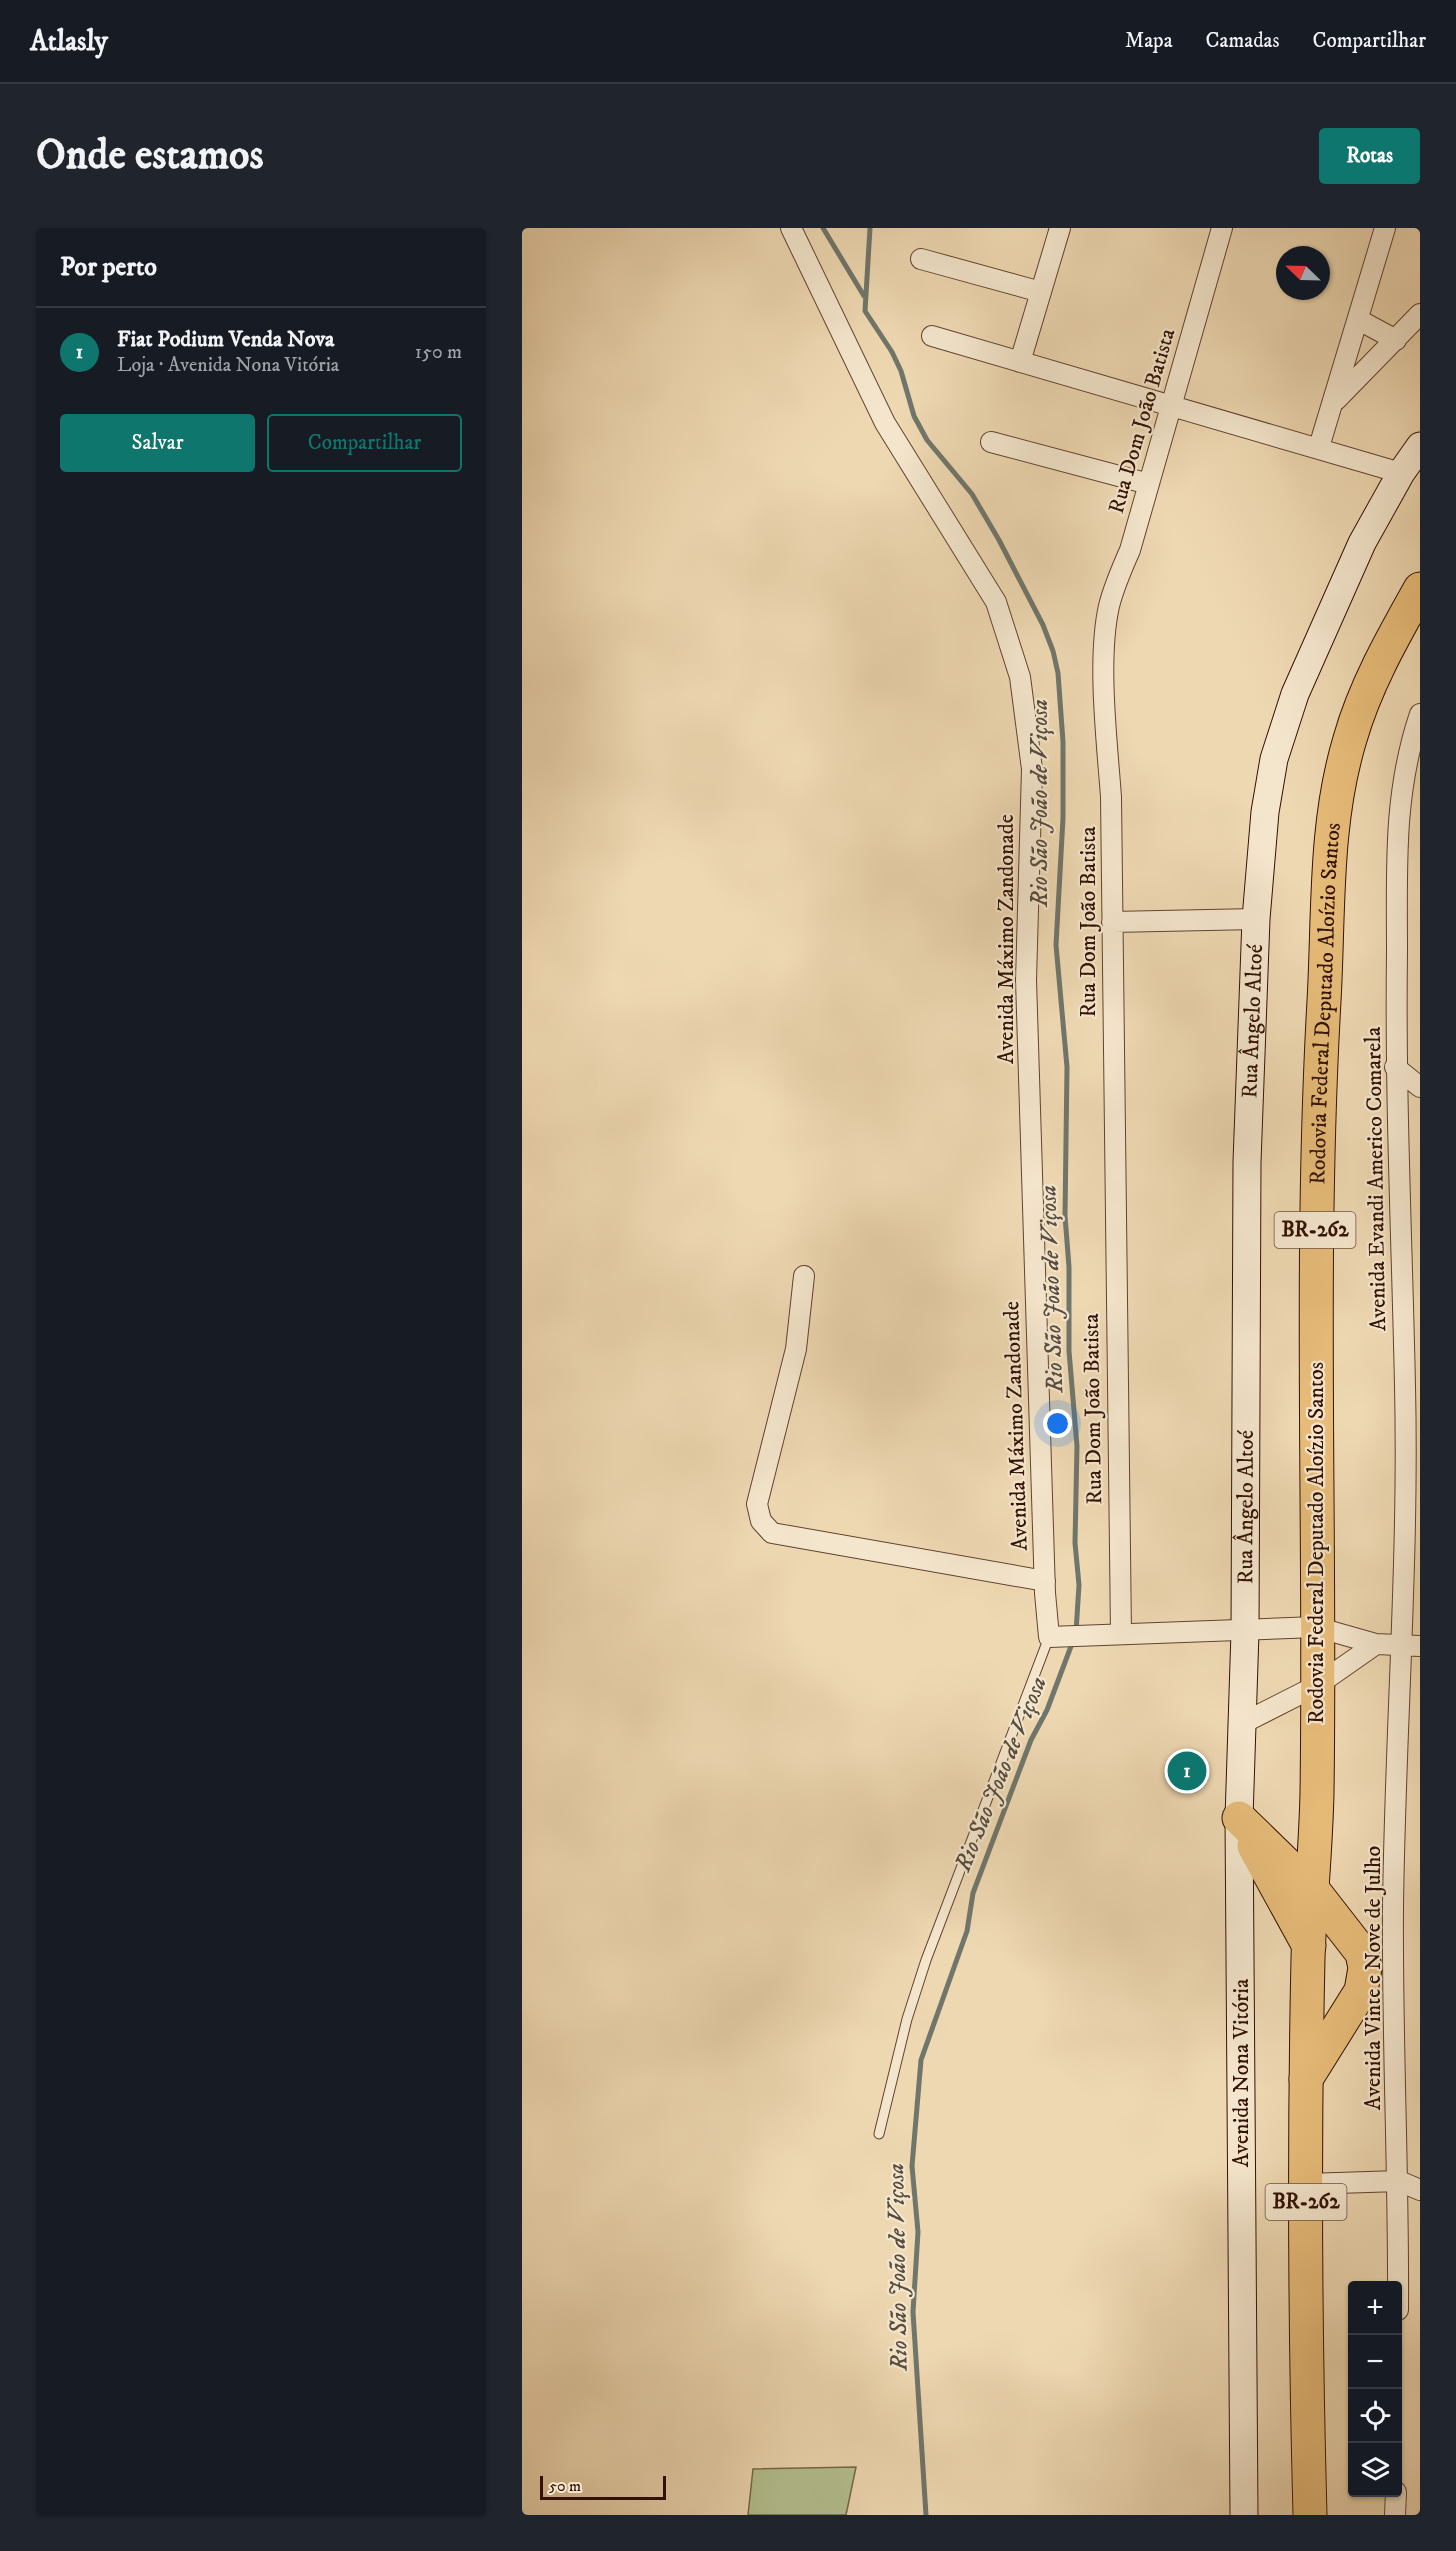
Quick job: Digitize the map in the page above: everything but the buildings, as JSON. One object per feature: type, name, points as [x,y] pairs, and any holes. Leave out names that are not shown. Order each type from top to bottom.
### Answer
[{"type":"highway","name":"Rodovia Federal Deputado Aloízio Santos","points":[[1310,2515],[1306,2362],[1306,2079],[1309,1946],[1317,1794],[1317,1122],[1330,837],[1350,739],[1363,701],[1391,640],[1420,589]]},
{"type":"highway","points":[[1239,1818],[1313,1890],[1362,1953],[1365,1968],[1361,1991],[1306,2079]]},
{"type":"highway","points":[[1239,1818],[1309,1946]]},
{"type":"street","name":"Avenida Máximo Zandonade","points":[[792,228],[885,423],[996,603],[1020,677],[1032,769],[1026,980],[1045,1581],[1053,1637]]},
{"type":"street","points":[[1020,362],[1060,228]]},
{"type":"street","name":"Rua Dom João Batista","points":[[1114,1634],[1112,922],[1106,638],[1109,608],[1116,583],[1130,550],[1222,228]]},
{"type":"street","points":[[1319,447],[1385,228]]},
{"type":"street","points":[[921,259],[1041,292]]},
{"type":"street","points":[[1333,402],[1420,314]]},
{"type":"street","points":[[1359,320],[1396,340]]},
{"type":"street","points":[[932,336],[1171,407],[1319,447],[1401,473]]},
{"type":"street","points":[[991,442],[1149,484]]},
{"type":"street","name":"Rua Ângelo Altoé","points":[[1245,1632],[1247,1162],[1256,919],[1267,802],[1274,759],[1295,694],[1362,543],[1401,473],[1420,446]]},
{"type":"street","name":"Avenida Evandi Americo Comarela","points":[[1411,1645],[1412,1390],[1395,1067],[1398,819],[1407,754],[1420,714]]},
{"type":"street","points":[[1112,922],[1256,919]]},
{"type":"street","points":[[1395,1067],[1420,1087]]},
{"type":"street","points":[[804,1276],[796,1349],[757,1504],[761,1521],[772,1533],[1045,1581]]},
{"type":"street","points":[[1053,1637],[1316,1628],[1376,1644],[1411,1645]]},
{"type":"street","name":"Avenida Nona Vitória","points":[[1244,2515],[1239,1818],[1245,1632]]},
{"type":"street","points":[[1243,1724],[1316,1686],[1376,1644]]},
{"type":"street","name":"Avenida Vinte e Nove de Julho","points":[[1398,2281],[1399,2181],[1393,1909],[1411,1645]]},
{"type":"street","points":[[1306,2184],[1399,2181],[1420,2190]]},
{"type":"street","points":[[1395,2515],[1396,2497]]},
{"type":"lane","points":[[879,2134],[907,2019],[926,1960],[1053,1637]]},
{"type":"green space","points":[[856,2467],[846,2515],[748,2515],[753,2469]]},
{"type":"waterway","points":[[823,228],[864,296]]},
{"type":"waterway","name":"Rio São João de Viçosa","points":[[870,228],[865,311],[892,352],[901,371],[914,416],[927,440],[972,494],[999,540],[1043,625],[1058,673],[1063,742],[1063,818],[1056,945],[1067,1067],[1065,1216],[1069,1267],[1069,1351],[1077,1446],[1075,1543],[1079,1585],[1076,1632]]},
{"type":"waterway","name":"Rio São João de Viçosa","points":[[926,2515],[913,2312],[918,2232],[912,2166],[921,2060],[967,1931],[973,1893],[1031,1740],[1047,1710],[1073,1641]]},
{"type":"place","name":"Fiat Podium Venda Nova","points":[[1187,1771]]}]
